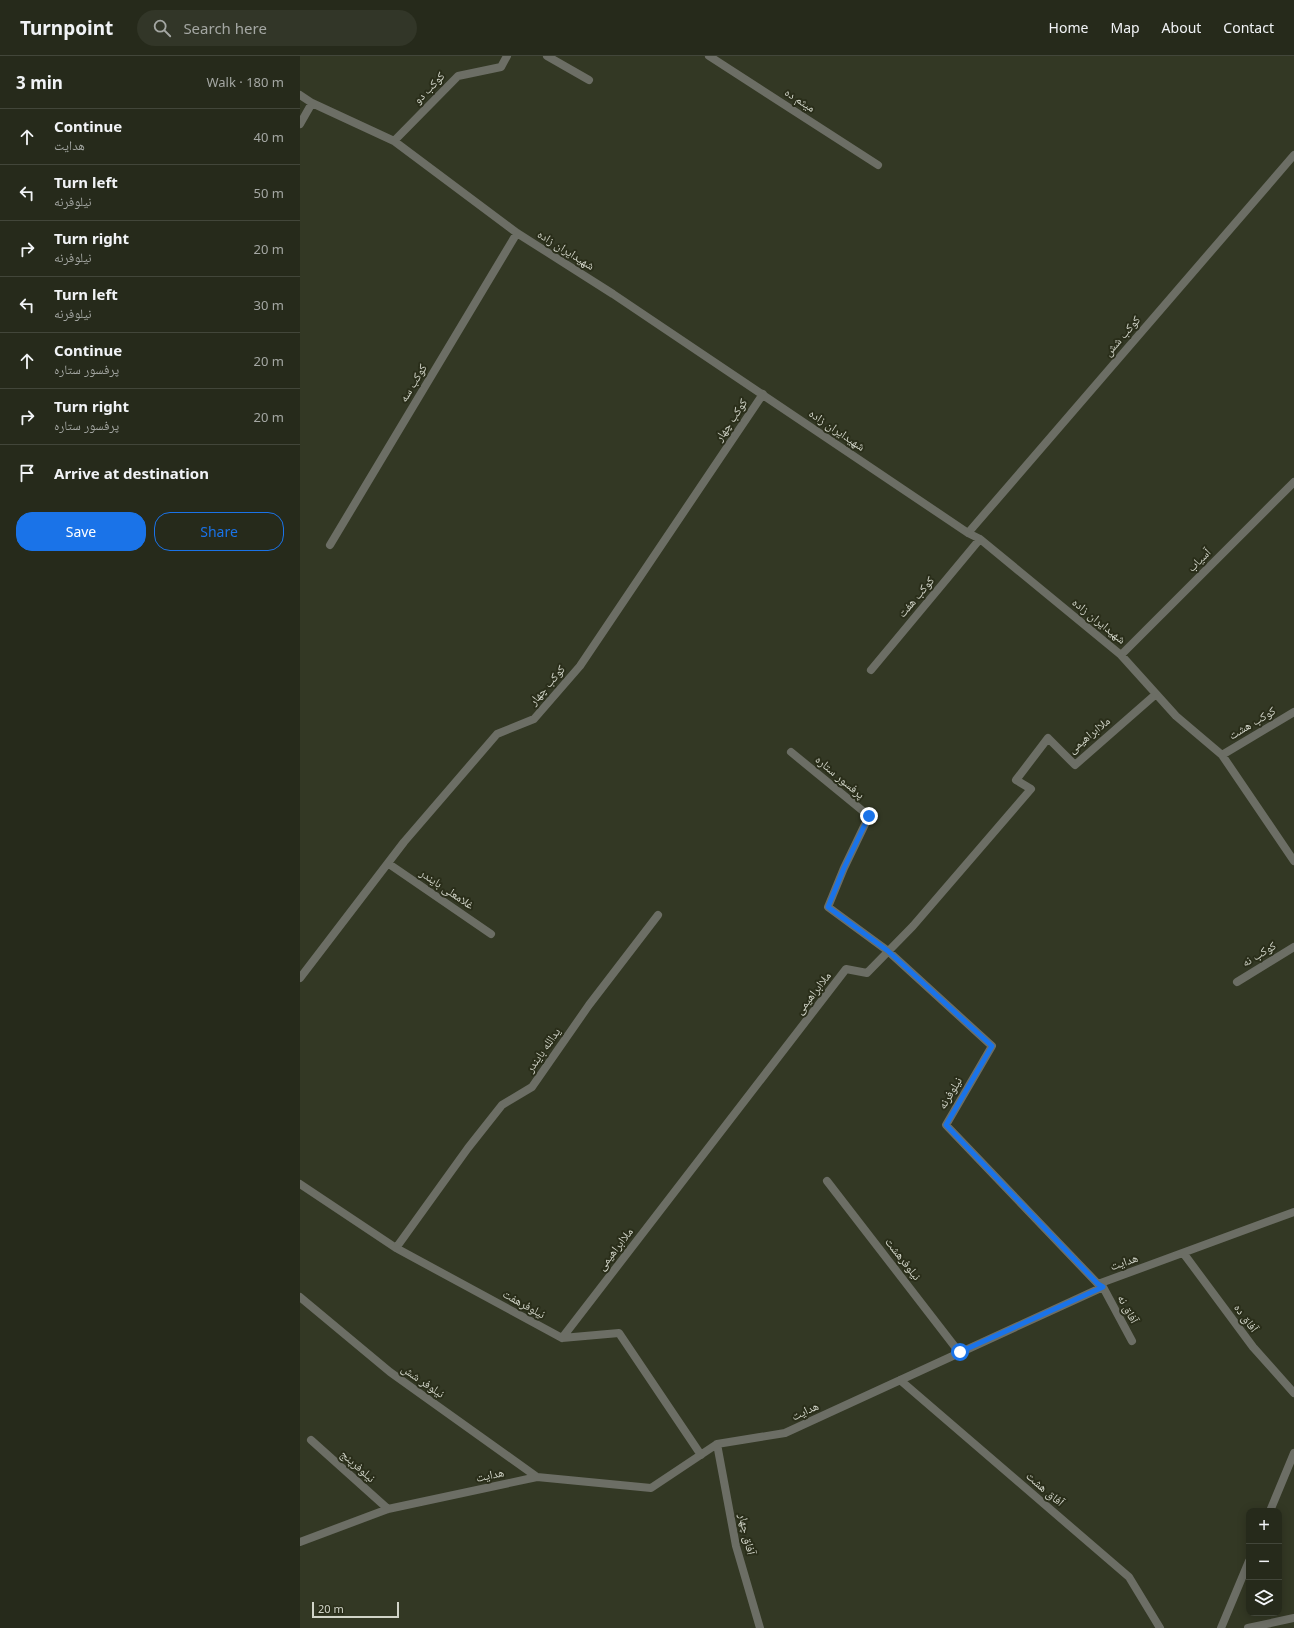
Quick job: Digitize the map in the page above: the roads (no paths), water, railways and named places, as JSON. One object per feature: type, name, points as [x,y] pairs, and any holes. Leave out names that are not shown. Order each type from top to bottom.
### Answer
[{"type":"street","name":"کوکب دو","points":[[394,141],[458,76],[501,67],[507,56]]},
{"type":"street","points":[[547,56],[589,80]]},
{"type":"street","name":"میثم ده","points":[[709,56],[878,165]]},
{"type":"street","name":"شهیدایران زاده","points":[[300,95],[312,103],[394,141],[517,233],[613,294],[968,533],[980,539],[1121,655],[1176,716],[1222,755],[1294,861]]},
{"type":"street","points":[[300,124],[312,103]]},
{"type":"street","name":"کوکب شش","points":[[968,533],[1294,155]]},
{"type":"street","name":"کوکب سه","points":[[330,545],[517,233]]},
{"type":"street","name":"کوکب چهار","points":[[300,978],[389,864],[404,842],[497,734],[534,719],[580,666],[762,394]]},
{"type":"street","name":"آسیاب","points":[[1121,655],[1294,482]]},
{"type":"street","name":"کوکب هفت","points":[[871,670],[980,539]]},
{"type":"street","name":"ملاابراهیمی","points":[[562,1338],[846,969],[866,973],[913,926],[1031,789],[1016,780],[1048,738],[1075,765],[1156,694]]},
{"type":"street","name":"کوکب هشت","points":[[1222,755],[1294,712]]},
{"type":"street","name":"پرفسور ستاره","points":[[791,752],[869,816],[844,868],[828,907],[888,951]]},
{"type":"street","name":"غلامعلی بایندر","points":[[389,864],[491,934]]},
{"type":"street","name":"یدالله بایندر","points":[[396,1248],[468,1148],[502,1105],[532,1087],[589,1005],[658,915]]},
{"type":"street","name":"کوکب نه","points":[[1236,982],[1294,947]]},
{"type":"street","name":"نیلوفرنه","points":[[888,951],[992,1046],[946,1125],[1100,1286]]},
{"type":"street","name":"نیلوفرهشت","points":[[827,1181],[960,1352]]},
{"type":"street","name":"نیلوفرهفت","points":[[300,1184],[396,1248],[562,1338]]},
{"type":"street","name":"هدایت","points":[[300,1542],[388,1509],[537,1477],[651,1488],[717,1444],[785,1433],[1100,1286],[1294,1212]]},
{"type":"street","name":"آفاق ده","points":[[1184,1254],[1253,1347],[1294,1393]]},
{"type":"street","name":"آفاق نه","points":[[1100,1286],[1132,1341]]},
{"type":"street","name":"نیلوفر شش","points":[[300,1297],[390,1372],[537,1477]]},
{"type":"street","points":[[562,1338],[619,1333],[701,1455]]},
{"type":"street","name":"آفاق هشت","points":[[900,1380],[1129,1576],[1160,1628]]},
{"type":"street","name":"نیلوفرپنج","points":[[312,1440],[388,1509]]},
{"type":"street","name":"آفاق چهار","points":[[717,1444],[736,1546],[760,1628]]},
{"type":"street","points":[[1271,1508],[1294,1454]]},
{"type":"street","points":[[1221,1628],[1246,1568]]},
{"type":"street","points":[[1248,1628],[1294,1618]]}]
